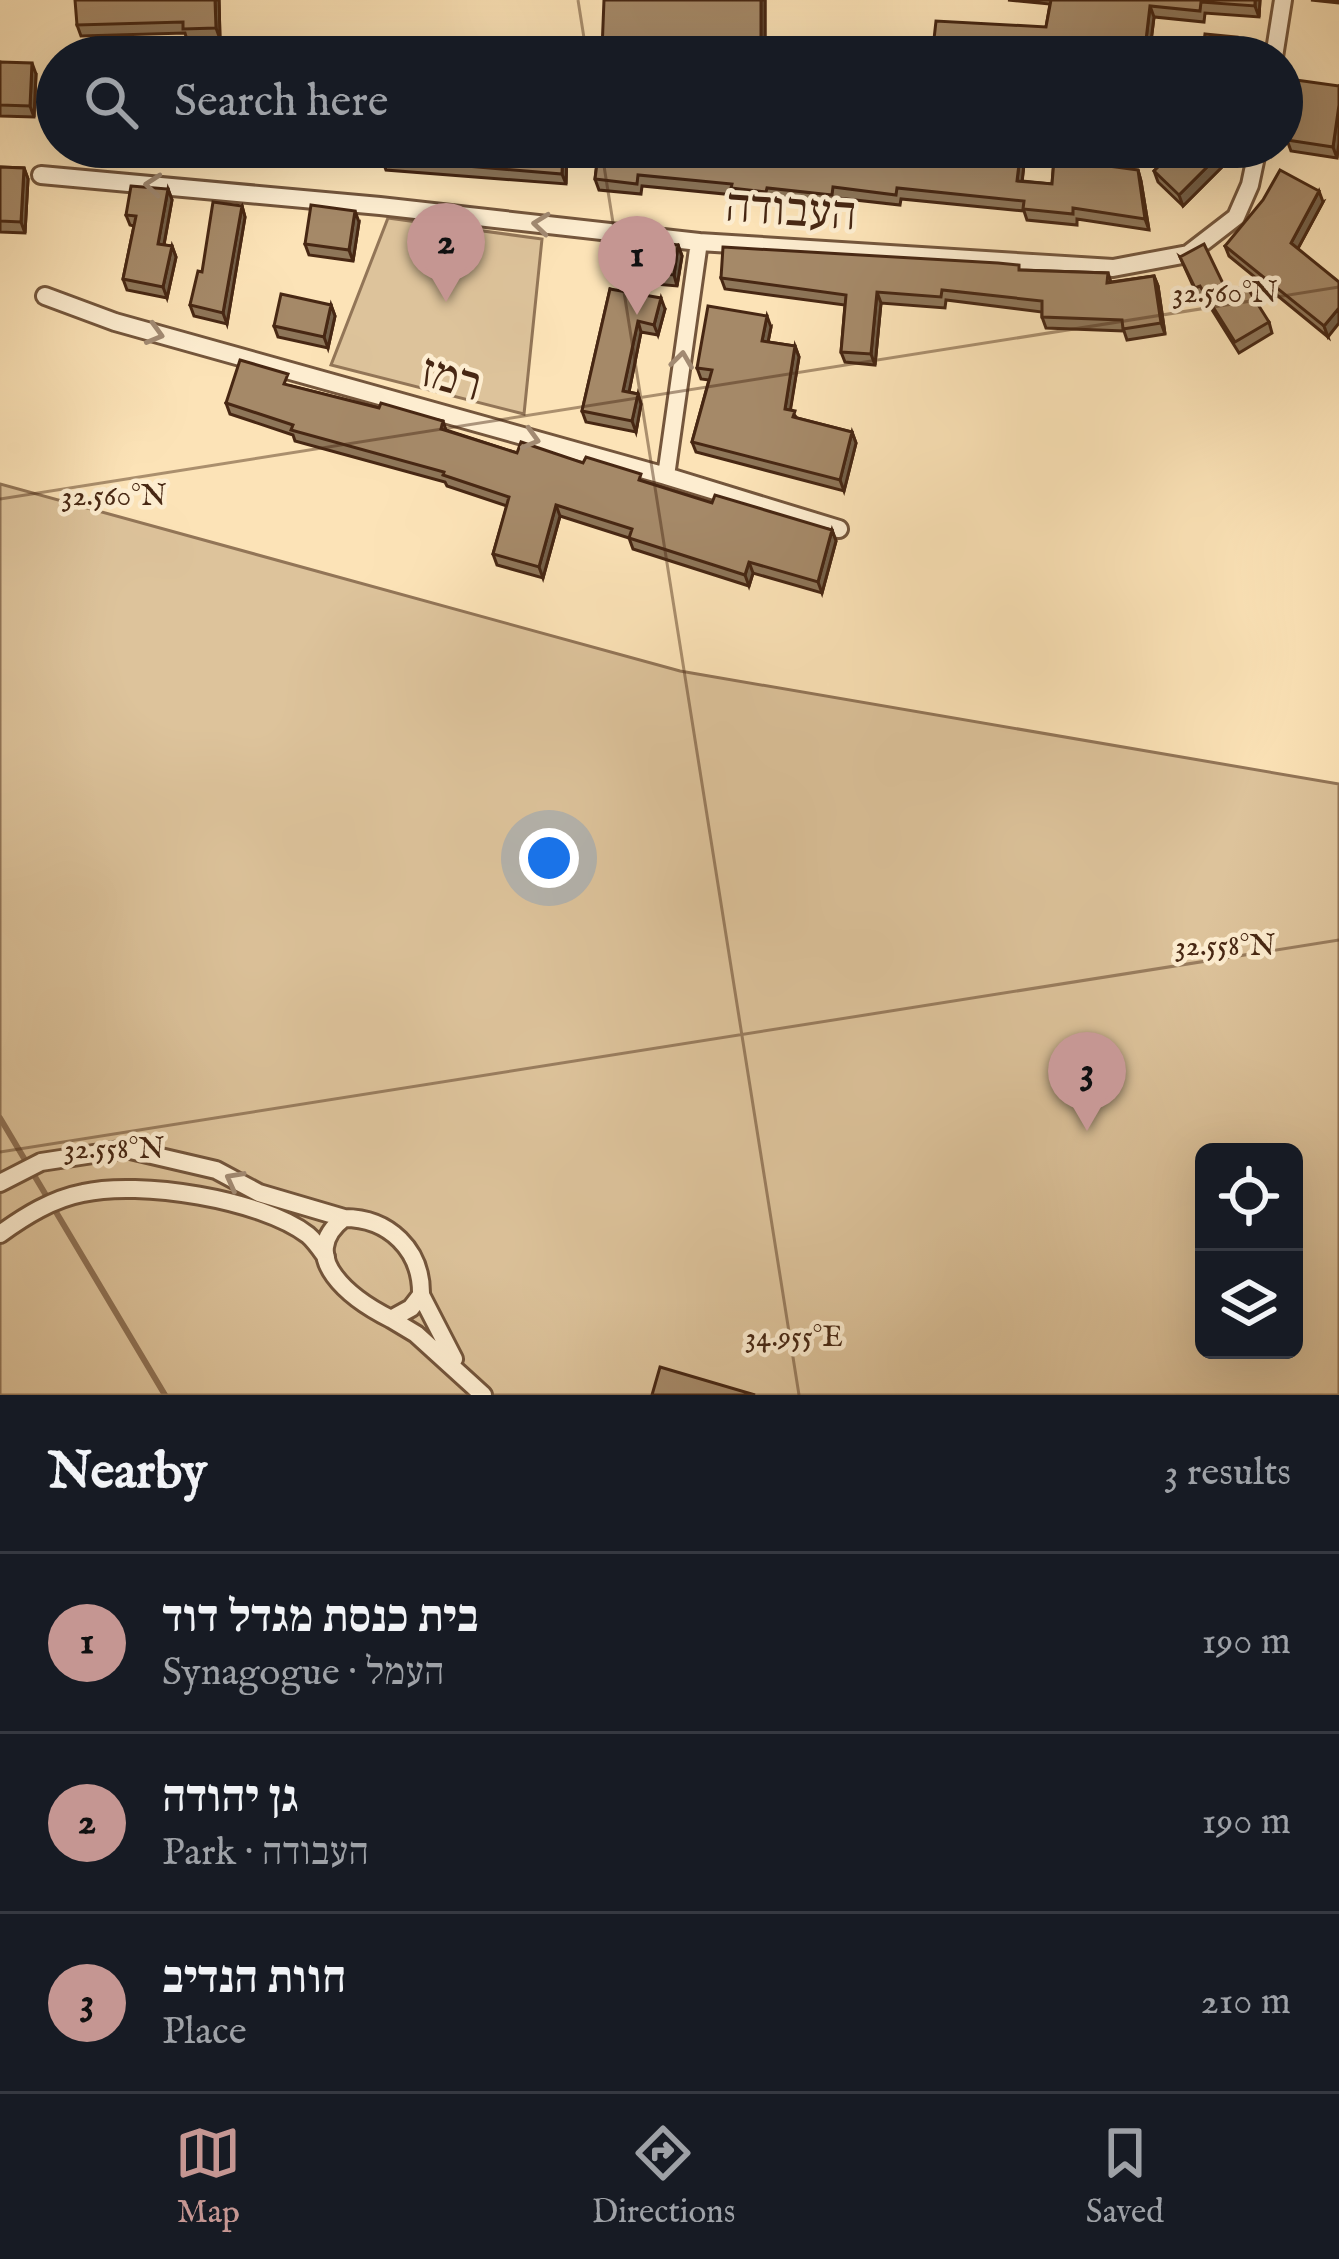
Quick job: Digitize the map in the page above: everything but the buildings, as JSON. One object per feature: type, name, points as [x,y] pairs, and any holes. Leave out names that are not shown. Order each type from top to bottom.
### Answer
[{"type":"street","points":[[1277,36],[1282,0]]},
{"type":"street","name":"העבודה","points":[[41,175],[699,242],[1112,268],[1188,254],[1236,217],[1254,168]]},
{"type":"street","points":[[666,476],[699,242]]},
{"type":"street","name":"רמז","points":[[45,296],[135,328],[839,529]]},
{"type":"street","points":[[0,1183],[41,1162],[126,1149],[216,1170],[259,1193],[344,1218],[365,1218],[403,1241],[422,1275],[421,1295],[460,1371]]},
{"type":"street","points":[[0,1234],[51,1203],[127,1186],[180,1192],[258,1212],[308,1235],[352,1297],[416,1334],[483,1395]]},
{"type":"street","points":[[326,1257],[327,1232],[344,1218]]},
{"type":"street","points":[[391,1319],[411,1308],[421,1295]]},
{"type":"shaded area","points":[[388,218],[542,239],[524,414],[331,365]]},
{"type":"shaded area","points":[[0,484],[680,671],[1339,784],[1339,1395],[0,1395]]},
{"type":"waterway","points":[[0,1118],[165,1395]]},
{"type":"place","name":"גן יהודה","points":[[446,302]]},
{"type":"place","name":"בית כנסת מגדל דוד","points":[[637,315]]},
{"type":"place","name":"חוות הנדיב","points":[[1087,1131]]}]
